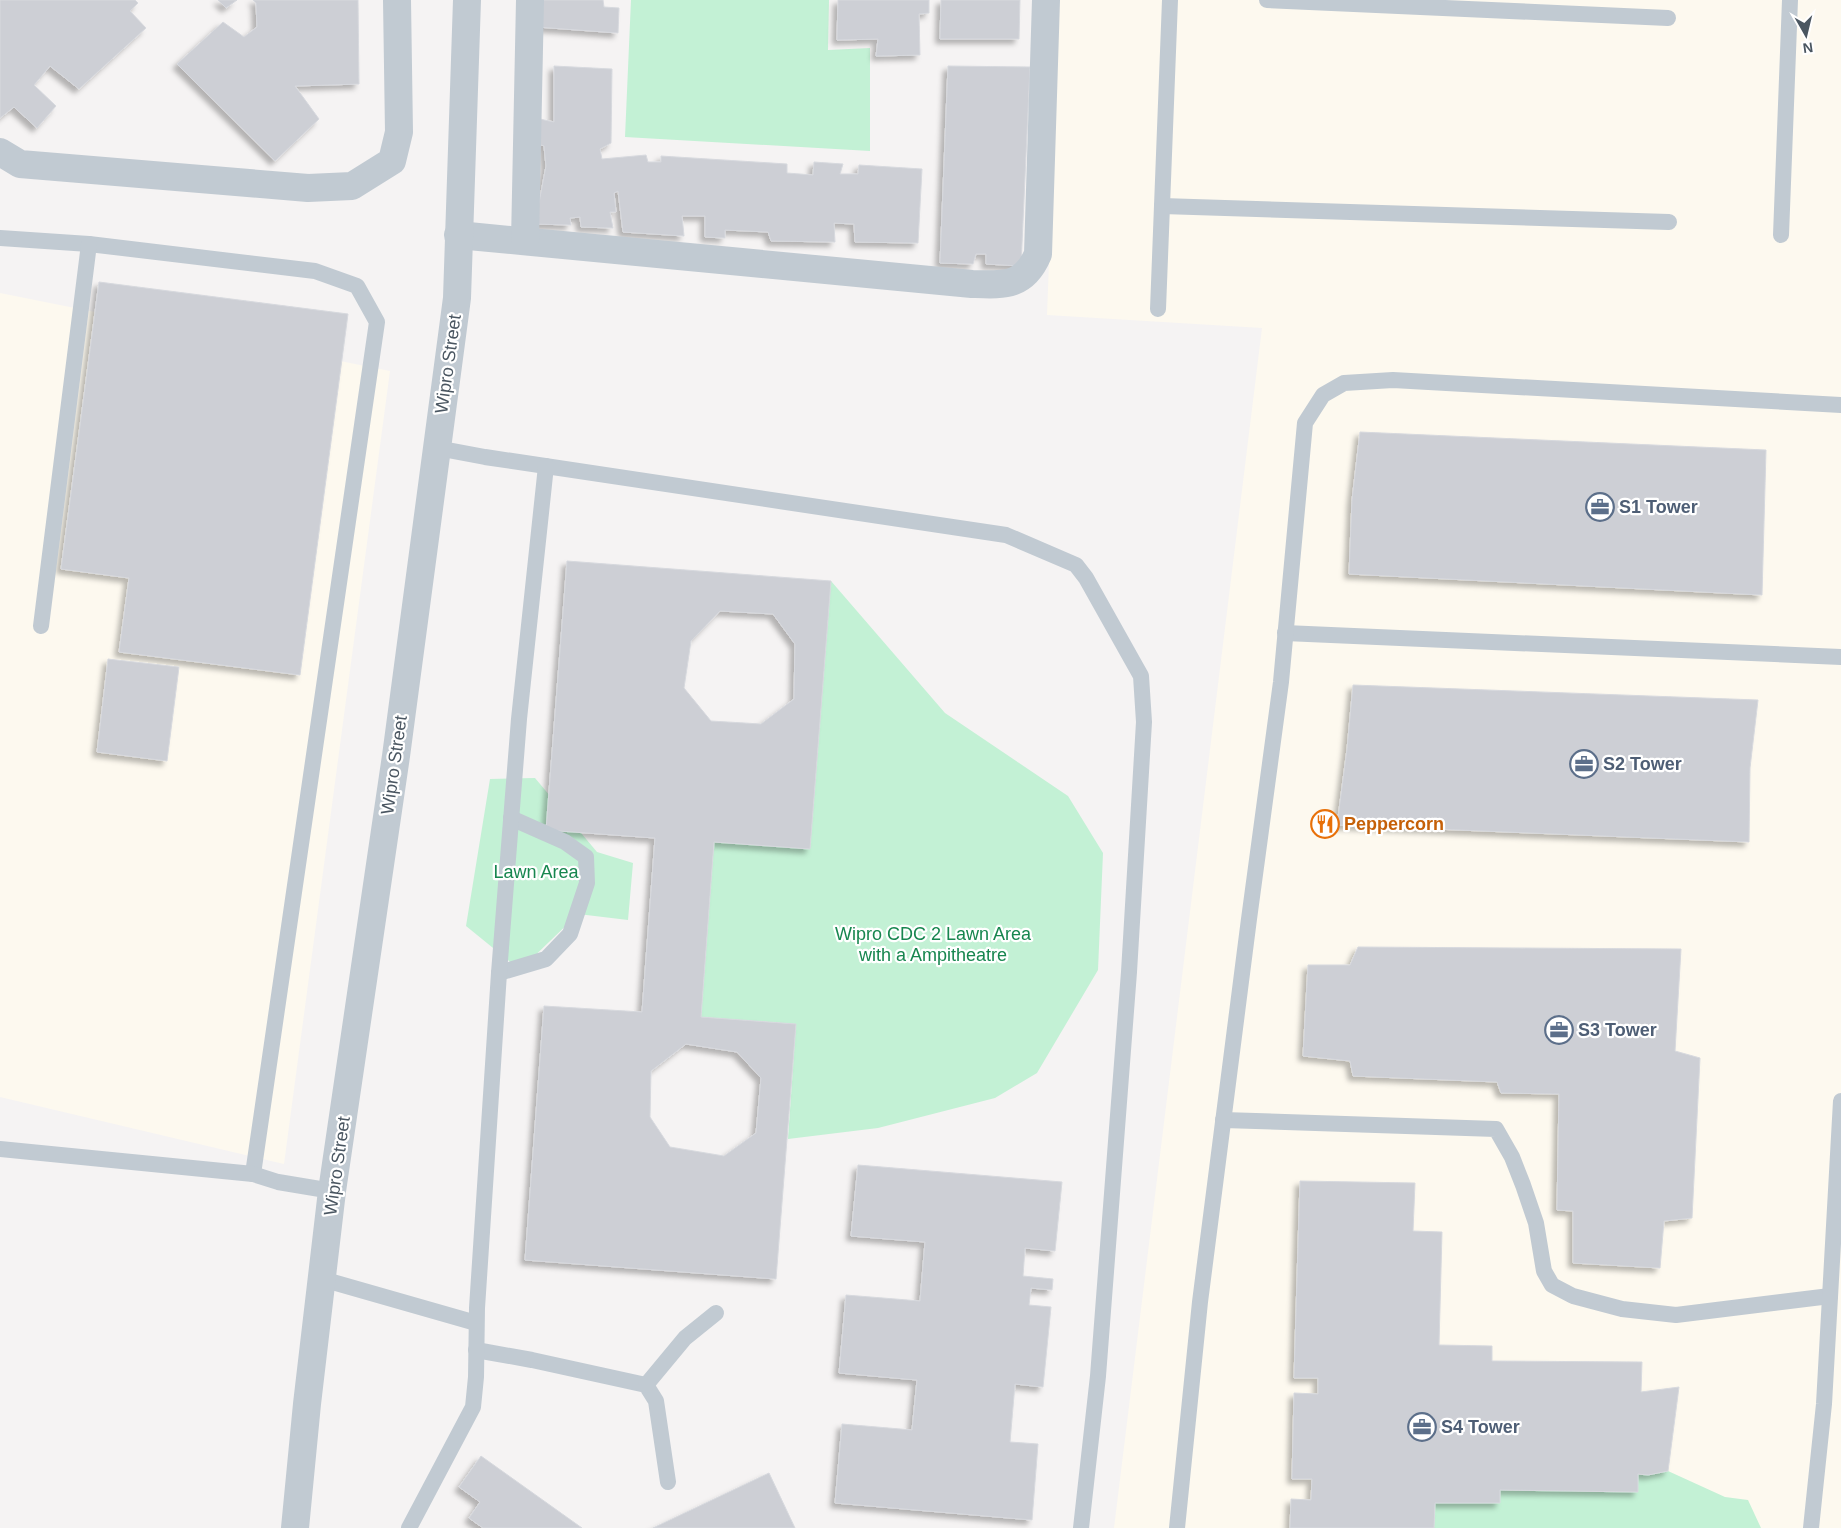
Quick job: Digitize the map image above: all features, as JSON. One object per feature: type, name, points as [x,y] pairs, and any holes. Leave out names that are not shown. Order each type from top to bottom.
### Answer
[{"type":"street","points":[[0,152],[20,164],[308,188],[352,186],[392,161],[399,132],[397,0]]},
{"type":"street","name":"Wipro Street","points":[[295,1528],[307,1404],[332,1191],[396,756],[456,298],[467,0]]},
{"type":"street","points":[[525,241],[530,0]]},
{"type":"street","points":[[458,235],[972,284],[1004,285],[1032,268],[1038,254],[1046,0]]},
{"type":"lane","points":[[1158,309],[1170,0]]},
{"type":"lane","points":[[1268,0],[1668,18]]},
{"type":"lane","points":[[1781,235],[1790,0]]},
{"type":"lane","points":[[1162,206],[1669,222]]},
{"type":"lane","points":[[0,238],[90,244],[315,271],[357,286],[377,322],[253,1174]]},
{"type":"lane","points":[[41,626],[90,244]]},
{"type":"lane","points":[[1176,1528],[1200,1302],[1281,682],[1305,422],[1323,394],[1344,382],[1393,380],[1841,405]]},
{"type":"lane","points":[[437,448],[1006,535],[1076,565],[1086,578],[1142,676],[1144,722],[1129,972],[1098,1376],[1081,1528]]},
{"type":"lane","points":[[409,1528],[473,1407],[476,1378],[476,1323],[511,818],[519,719],[546,466]]},
{"type":"lane","points":[[1285,633],[1841,657]]},
{"type":"lane","points":[[499,973],[546,959],[570,934],[588,883],[586,857],[565,842],[511,818]]},
{"type":"lane","points":[[1812,1528],[1824,1404],[1841,1101]]},
{"type":"lane","points":[[1224,1120],[1496,1129],[1512,1157],[1536,1223],[1544,1271],[1552,1284],[1573,1296],[1622,1309],[1676,1315],[1830,1296]]},
{"type":"lane","points":[[0,1149],[253,1174],[278,1182],[332,1191]]},
{"type":"lane","points":[[322,1279],[476,1323]]},
{"type":"lane","points":[[646,1385],[685,1338],[716,1313]]},
{"type":"lane","points":[[476,1350],[646,1385],[656,1401],[668,1482]]},
{"type":"shaded area","points":[[1059,0],[1841,0],[1841,1528],[1114,1528],[1262,328],[1047,315]]},
{"type":"shaded area","points":[[0,293],[390,371],[284,1164],[0,1097]]},
{"type":"green space","points":[[631,0],[829,0],[828,50],[870,48],[870,151],[625,137]]},
{"type":"green space","name":"Wipro CDC 2 Lawn Area with a Ampitheatre","points":[[831,581],[945,713],[1068,796],[1103,853],[1098,970],[1037,1073],[995,1098],[878,1128],[788,1139],[796,1024],[701,1017],[714,842],[810,849]]},
{"type":"green space","name":"Lawn Area","points":[[535,778],[597,852],[633,863],[628,920],[578,914],[520,970],[466,926],[490,779]]},
{"type":"green space","points":[[1668,1471],[1725,1497],[1748,1500],[1761,1528],[1434,1528],[1435,1503],[1499,1503],[1500,1490],[1638,1492],[1638,1474],[1648,1475]]},
{"type":"building","points":[[0,0],[135,0],[138,3],[130,11],[146,28],[79,89],[50,66],[34,85],[56,106],[37,128],[14,107],[0,118]]},
{"type":"building","points":[[218,0],[237,0],[226,8]]},
{"type":"building","points":[[253,0],[358,0],[359,84],[295,86],[319,119],[275,161],[177,64],[223,22],[244,37],[257,27],[256,3]]},
{"type":"building","points":[[537,0],[603,0],[604,7],[619,8],[618,33],[537,27]]},
{"type":"building","points":[[838,0],[929,0],[929,13],[919,14],[920,55],[876,56],[878,39],[837,40]]},
{"type":"building","points":[[941,0],[1020,0],[1019,39],[940,39]]},
{"type":"building","points":[[554,66],[612,69],[611,143],[600,149],[602,159],[646,155],[648,162],[661,162],[661,156],[787,164],[787,173],[813,175],[814,162],[843,164],[840,174],[858,174],[859,165],[922,169],[918,243],[855,242],[854,224],[834,223],[835,242],[771,241],[768,232],[725,230],[725,238],[705,237],[705,216],[682,216],[684,236],[623,232],[618,191],[614,193],[616,212],[610,212],[613,228],[581,227],[580,217],[570,218],[571,225],[535,224],[546,166],[544,146],[532,142],[535,118],[554,122]]},
{"type":"building","points":[[948,66],[1030,67],[1021,266],[986,264],[986,254],[976,254],[973,264],[940,263]]},
{"type":"building","points":[[99,282],[348,314],[300,675],[119,652],[129,578],[61,569]]},
{"type":"building","points":[[1360,432],[1766,450],[1762,595],[1349,574],[1352,500]]},
{"type":"building","points":[[567,561],[831,581],[810,849],[714,842],[701,1017],[796,1024],[776,1279],[525,1260],[544,1006],[642,1012],[655,838],[546,830]],"holes":[[[720,611],[773,614],[795,644],[794,699],[761,724],[711,721],[684,688],[691,641]],[[686,1044],[737,1052],[761,1078],[756,1133],[724,1156],[670,1147],[650,1117],[651,1071]]]},
{"type":"building","points":[[108,659],[179,667],[167,761],[97,752]]},
{"type":"building","points":[[1353,685],[1758,700],[1750,768],[1749,842],[1337,825]]},
{"type":"building","points":[[1358,947],[1681,949],[1675,1051],[1700,1058],[1692,1218],[1664,1221],[1660,1268],[1573,1263],[1573,1211],[1557,1210],[1559,1094],[1501,1093],[1497,1082],[1353,1076],[1350,1061],[1303,1056],[1308,965],[1350,965]]},
{"type":"building","points":[[858,1165],[1062,1182],[1055,1251],[1025,1248],[1023,1276],[1053,1279],[1052,1290],[1031,1288],[1029,1305],[1051,1307],[1043,1387],[1015,1384],[1010,1442],[1038,1444],[1032,1520],[835,1503],[842,1424],[912,1430],[917,1380],[839,1373],[846,1295],[920,1301],[925,1242],[851,1236]]},
{"type":"building","points":[[1300,1181],[1415,1183],[1413,1231],[1442,1232],[1439,1345],[1492,1346],[1492,1361],[1642,1362],[1641,1392],[1679,1387],[1668,1471],[1648,1475],[1638,1474],[1638,1492],[1500,1490],[1500,1503],[1435,1503],[1434,1528],[1290,1528],[1291,1499],[1311,1500],[1312,1479],[1292,1479],[1294,1393],[1318,1394],[1318,1378],[1294,1378]]},
{"type":"building","points":[[481,1456],[582,1528],[483,1528],[469,1518],[480,1502],[459,1487]]},
{"type":"building","points":[[769,1473],[795,1528],[653,1528]]},
{"type":"place","name":"S1 Tower","points":[[1600,507]]},
{"type":"place","name":"S2 Tower","points":[[1584,764]]},
{"type":"place","name":"Peppercorn","points":[[1325,824]]},
{"type":"place","name":"S3 Tower","points":[[1559,1030]]},
{"type":"place","name":"S4 Tower","points":[[1422,1427]]}]
